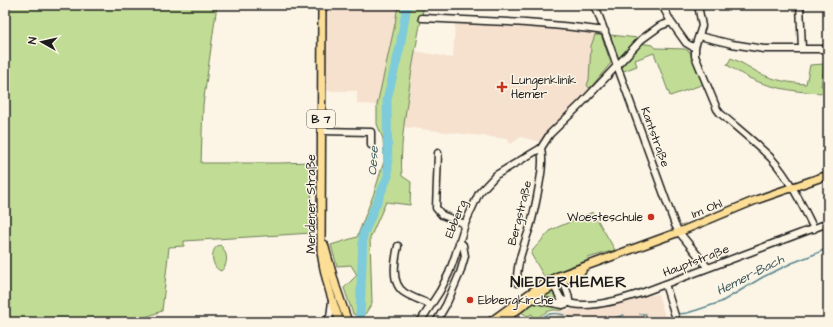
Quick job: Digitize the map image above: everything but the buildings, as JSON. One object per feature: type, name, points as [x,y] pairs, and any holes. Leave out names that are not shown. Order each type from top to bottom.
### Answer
[{"type":"main road","name":"Mendener Straße","points":[[322,5],[321,251],[332,300],[340,322]]},
{"type":"main road","name":"Im Ohl","points":[[556,277],[679,232],[756,200],[828,175]]},
{"type":"main road","name":"B 7","points":[[321,232],[330,267],[348,322]]},
{"type":"main road","name":"Im Ohl","points":[[562,282],[594,263]]},
{"type":"main road","points":[[490,322],[537,288],[556,277]]},
{"type":"main road","points":[[501,322],[532,299],[562,282]]},
{"type":"main road","points":[[340,322],[352,322]]},
{"type":"street","name":"Kantstraße","points":[[595,5],[675,225],[708,268]]},
{"type":"street","points":[[662,5],[670,22],[686,43],[695,47]]},
{"type":"street","points":[[698,5],[702,26],[695,47],[695,56],[717,108],[720,113],[771,159],[789,181],[814,229]]},
{"type":"street","points":[[800,5],[802,49]]},
{"type":"street","points":[[422,18],[569,26],[605,31]]},
{"type":"street","points":[[540,148],[550,134],[580,105],[642,39],[660,26],[670,22]]},
{"type":"street","points":[[699,36],[732,44],[764,49],[828,49]]},
{"type":"street","points":[[321,131],[371,132],[371,145]]},
{"type":"street","name":"Ebberg","points":[[420,322],[440,291],[449,273],[465,224],[479,193],[496,175],[540,148]]},
{"type":"street","name":"Bergstraße","points":[[517,283],[516,275],[530,226],[540,182],[542,159],[540,148]]},
{"type":"street","points":[[438,153],[436,208],[442,215],[465,224]]},
{"type":"street","name":"Hauptstraße","points":[[532,299],[563,305],[569,303],[591,305],[629,298],[828,223]]},
{"type":"street","points":[[436,322],[446,305],[462,267],[465,256],[463,245],[459,241]]},
{"type":"street","points":[[398,246],[395,258],[395,277],[397,284],[405,293],[431,306]]},
{"type":"street","points":[[556,277],[562,282],[570,298],[569,303],[561,299],[554,286],[556,277]]},
{"type":"street","points":[[666,284],[677,322]]},
{"type":"street","points":[[325,322],[330,317],[332,300]]},
{"type":"shaded area","points":[[327,5],[398,5],[377,105],[357,104],[357,91],[327,91]]},
{"type":"shaded area","name":"Lungenklinik Hemer","points":[[455,23],[568,28],[601,33],[613,67],[577,107],[540,142],[521,137],[511,144],[507,139],[403,127],[415,51],[453,58]]},
{"type":"shaded area","points":[[658,294],[667,322],[558,322],[556,312]]},
{"type":"green space","points":[[5,5],[217,5],[203,105],[201,163],[311,162],[312,233],[184,241],[184,246],[169,247],[162,311],[132,322],[5,322]]},
{"type":"green space","points":[[398,5],[424,5],[411,73],[402,146],[402,176],[411,182],[410,205],[386,202],[370,238],[372,303],[364,316],[353,314],[344,288],[357,275],[351,265],[337,266],[331,245],[357,237],[374,193],[384,161],[383,139],[377,124],[377,105]]},
{"type":"green space","points":[[607,34],[638,38],[640,39],[617,63]]},
{"type":"green space","points":[[595,35],[601,35],[611,63],[589,88],[587,85],[589,80],[591,46]]},
{"type":"green space","points":[[640,43],[653,45],[656,48],[685,49],[690,52],[704,84],[670,96],[654,53],[635,60],[637,66],[621,72],[618,65]]},
{"type":"green space","points":[[731,58],[770,78],[806,84],[810,65],[824,64],[821,86],[828,85],[828,93],[788,90],[758,82],[727,65]]},
{"type":"green space","points":[[593,212],[615,250],[588,258],[586,261],[545,278],[531,254],[533,250],[551,230]]},
{"type":"green space","points":[[220,245],[226,254],[226,262],[221,271],[213,262],[214,250]]},
{"type":"green space","points":[[553,288],[564,309],[548,311],[535,320],[532,314],[527,316],[520,311]]},
{"type":"waterway","name":"Oese","points":[[360,317],[363,235],[388,176],[387,99],[400,47],[407,5]]},
{"type":"waterway","name":"Hemer-Bach","points":[[679,314],[687,313],[721,302],[763,277],[828,248]]},
{"type":"waterway","name":"Hemer-Bach","points":[[537,322],[550,314],[564,315]]},
{"type":"waterway","name":"Hemer-Bach","points":[[640,314],[646,314]]},
{"type":"waterway","name":"Hemer-Bach","points":[[612,319],[624,315]]},
{"type":"waterway","name":"Hemer-Bach","points":[[569,317],[581,322]]},
{"type":"place","name":"Lungenklinik Hemer","points":[[502,87]]},
{"type":"place","name":"Woesteschule","points":[[651,217]]},
{"type":"place","name":"Ebbergkirche","points":[[470,300]]},
{"type":"district","name":"NIEDERHEMER","points":[[569,282]]}]
